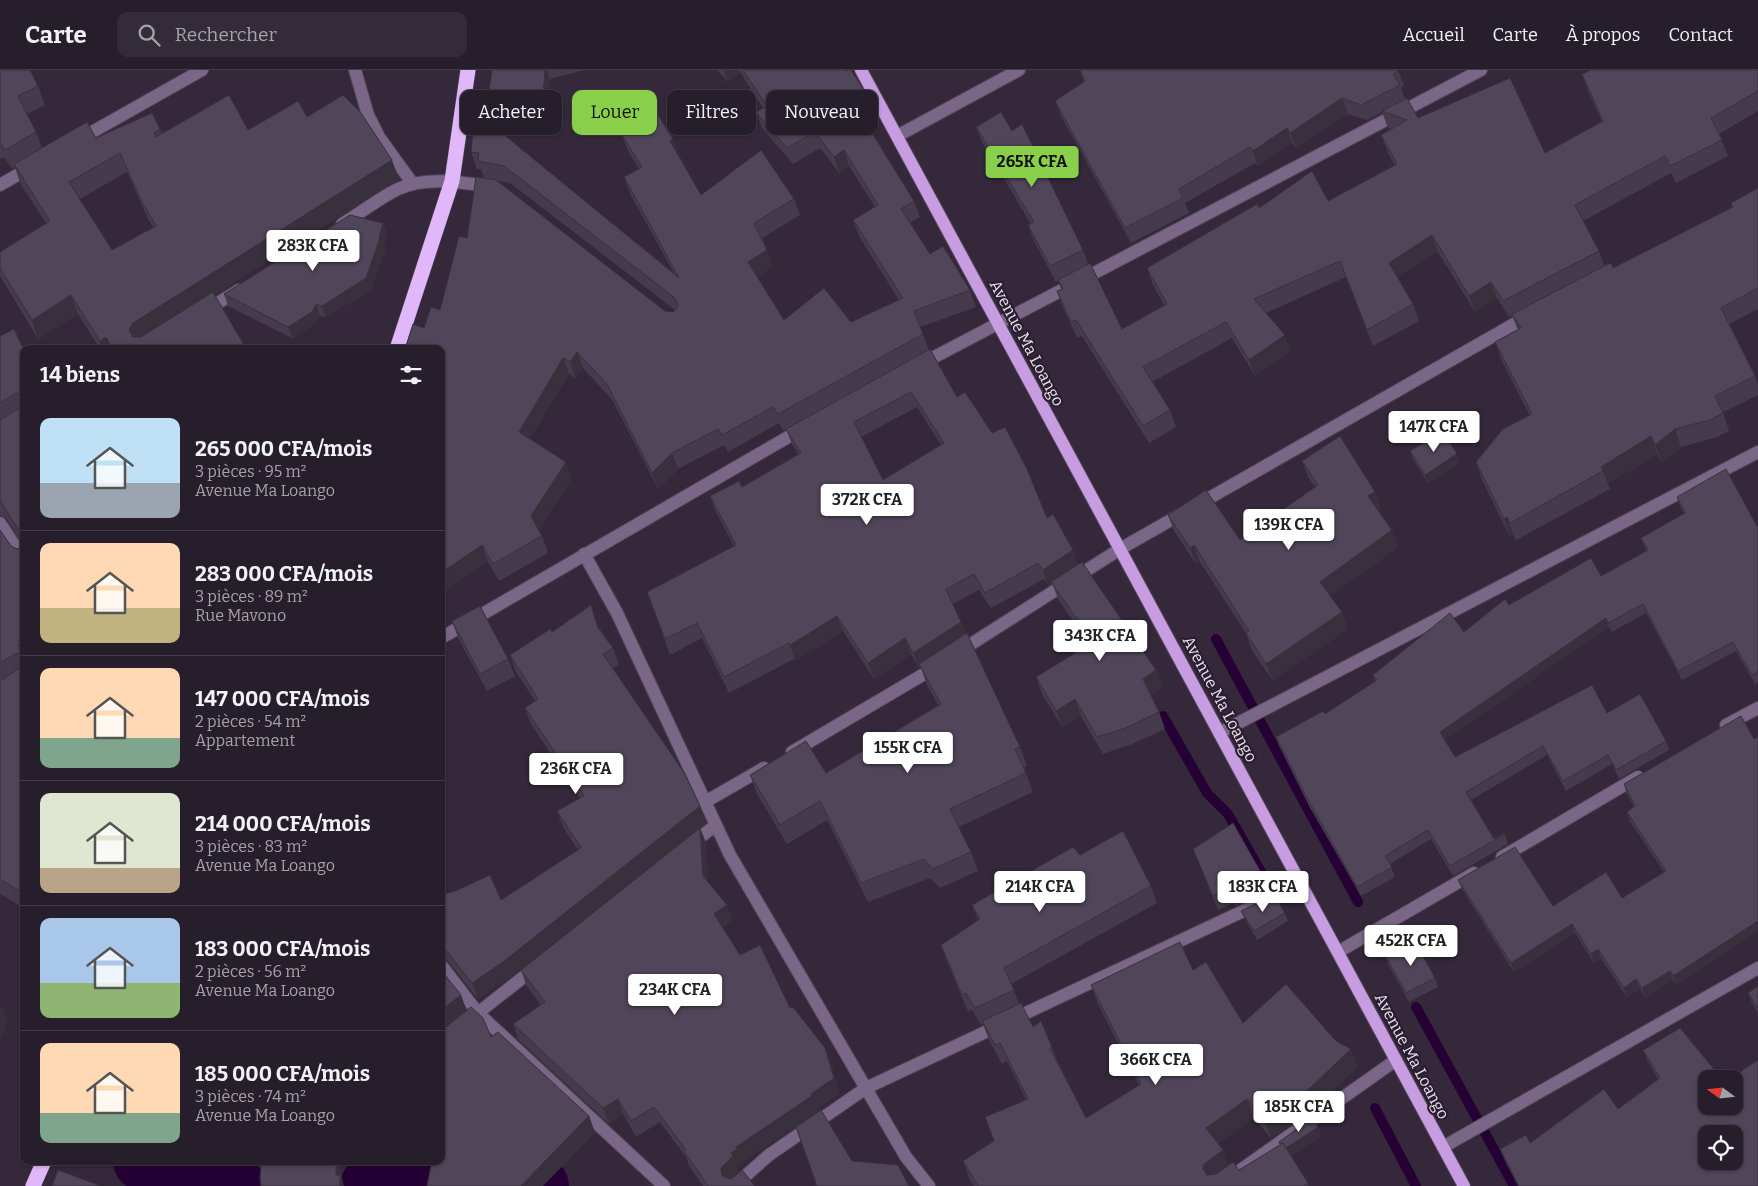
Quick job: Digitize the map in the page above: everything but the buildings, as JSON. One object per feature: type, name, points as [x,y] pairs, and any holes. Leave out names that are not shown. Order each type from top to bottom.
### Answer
[{"type":"highway","points":[[398,345],[452,181],[468,70]]},
{"type":"highway","points":[[33,1186],[42,1165]]},
{"type":"main road","name":"Avenue Ma Loango","points":[[861,70],[1464,1186]]},
{"type":"street","points":[[66,148],[202,70]]},
{"type":"street","points":[[355,70],[368,114],[379,137],[414,184]]},
{"type":"street","points":[[897,136],[1019,70]]},
{"type":"street","points":[[911,369],[997,322],[1481,70]]},
{"type":"street","points":[[0,185],[41,162]]},
{"type":"street","points":[[332,231],[398,189],[414,184],[452,181],[505,189]]},
{"type":"street","points":[[190,320],[248,283]]},
{"type":"street","points":[[705,802],[917,680],[1120,549],[1539,311]]},
{"type":"street","points":[[445,636],[816,421]]},
{"type":"street","points":[[1219,733],[1758,452]]},
{"type":"street","points":[[0,523],[20,554]]},
{"type":"street","points":[[584,554],[617,613],[730,855],[906,1157],[928,1186]]},
{"type":"street","points":[[1712,734],[1758,708]]},
{"type":"street","points":[[1338,952],[1652,769]]},
{"type":"street","points":[[678,855],[716,825]]},
{"type":"street","points":[[734,1186],[769,1154],[866,1088],[1301,884]]},
{"type":"street","points":[[445,1039],[548,958]]},
{"type":"street","points":[[1443,1147],[1758,968]]},
{"type":"street","points":[[445,969],[478,1013],[664,1186]]},
{"type":"street","points":[[1218,1186],[1396,1060]]},
{"type":"waterway","points":[[1216,639],[1358,902]]},
{"type":"waterway","points":[[1163,716],[1207,793],[1228,814],[1272,891],[1262,896]]},
{"type":"waterway","points":[[1416,1007],[1514,1186]]},
{"type":"waterway","points":[[1375,1108],[1416,1186]]},
{"type":"waterway","points":[[155,1165],[213,1185],[236,1186]]},
{"type":"waterway","points":[[370,1186],[430,1172],[519,1178],[539,1186]]}]
